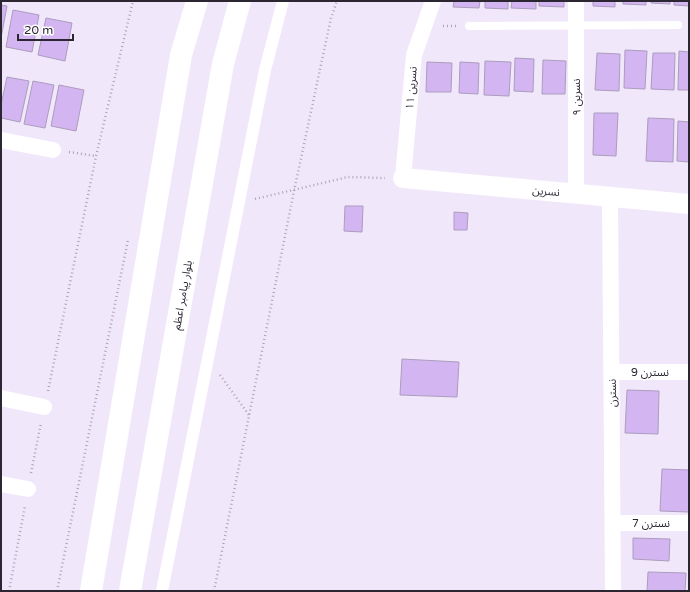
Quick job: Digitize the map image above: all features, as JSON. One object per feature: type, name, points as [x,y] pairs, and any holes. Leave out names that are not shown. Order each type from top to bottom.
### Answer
[{"type":"main road","points":[[91,590],[181,55],[197,1]]},
{"type":"main road","name":"بلوار پیامبر اعظم","points":[[130,591],[222,64],[240,1]]},
{"type":"street","points":[[162,591],[265,70],[283,1]]},
{"type":"street","name":"نسرین ۱۱","points":[[403,178],[414,55],[433,1]]},
{"type":"street","name":"نسرین ۹","points":[[576,1],[576,194]]},
{"type":"street","points":[[1,140],[53,150]]},
{"type":"street","name":"نسرین","points":[[403,178],[689,204]]},
{"type":"street","name":"نسترن","points":[[610,196],[613,591]]},
{"type":"street","name":"نسترن 9","points":[[612,372],[689,372]]},
{"type":"street","points":[[1,398],[44,407]]},
{"type":"street","points":[[1,484],[28,489]]},
{"type":"street","name":"نسترن 7","points":[[613,523],[689,523]]},
{"type":"lane","points":[[469,26],[678,24]]},
{"type":"path","points":[[9,591],[44,407],[96,156],[134,1]]},
{"type":"path","points":[[214,591],[294,191],[331,18],[337,1]]},
{"type":"path","points":[[424,26],[469,26]]},
{"type":"path","points":[[53,150],[96,156]]},
{"type":"path","points":[[239,202],[294,191],[348,177],[403,178]]},
{"type":"path","points":[[57,591],[129,232]]},
{"type":"path","points":[[208,358],[249,416]]},
{"type":"building","points":[[454,1],[480,1],[479,8],[453,7]]},
{"type":"building","points":[[485,1],[508,1],[508,9],[485,8]]},
{"type":"building","points":[[512,1],[536,1],[536,9],[511,8]]},
{"type":"building","points":[[539,1],[564,1],[564,7],[539,6]]},
{"type":"building","points":[[593,1],[615,1],[615,7],[593,6]]},
{"type":"building","points":[[623,1],[646,1],[646,5],[623,4]]},
{"type":"building","points":[[651,1],[670,1],[670,4],[651,3]]},
{"type":"building","points":[[674,1],[689,1],[689,6],[674,5]]},
{"type":"building","points":[[1,5],[7,6],[1,38]]},
{"type":"building","points":[[13,10],[39,15],[32,52],[6,47]]},
{"type":"building","points":[[46,18],[72,23],[65,61],[38,55]]},
{"type":"building","points":[[625,50],[647,51],[645,89],[624,88]]},
{"type":"building","points":[[679,51],[689,52],[689,90],[678,90]]},
{"type":"building","points":[[597,53],[620,54],[619,91],[595,90]]},
{"type":"building","points":[[653,53],[675,53],[674,90],[651,89]]},
{"type":"building","points":[[515,58],[534,59],[533,92],[514,91]]},
{"type":"building","points":[[543,60],[566,61],[565,94],[542,94]]},
{"type":"building","points":[[485,61],[511,62],[509,96],[484,95]]},
{"type":"building","points":[[427,62],[452,63],[451,92],[426,92]]},
{"type":"building","points":[[460,62],[479,63],[478,94],[459,93]]},
{"type":"building","points":[[7,77],[29,81],[20,122],[1,118],[1,105]]},
{"type":"building","points":[[33,81],[54,85],[45,128],[24,124]]},
{"type":"building","points":[[59,85],[84,90],[76,131],[51,126]]},
{"type":"building","points":[[594,113],[618,113],[616,156],[593,155]]},
{"type":"building","points":[[648,118],[674,119],[673,162],[646,161]]},
{"type":"building","points":[[678,121],[689,122],[689,162],[677,161]]},
{"type":"building","points":[[345,206],[363,206],[362,232],[344,231]]},
{"type":"building","points":[[454,212],[468,213],[467,230],[454,230]]},
{"type":"building","points":[[402,359],[459,362],[457,397],[400,395]]},
{"type":"building","points":[[627,390],[659,391],[658,434],[625,433]]},
{"type":"building","points":[[662,469],[689,470],[689,512],[660,511]]},
{"type":"building","points":[[633,538],[670,539],[669,561],[633,559]]},
{"type":"building","points":[[648,572],[686,573],[685,591],[647,591]]}]
